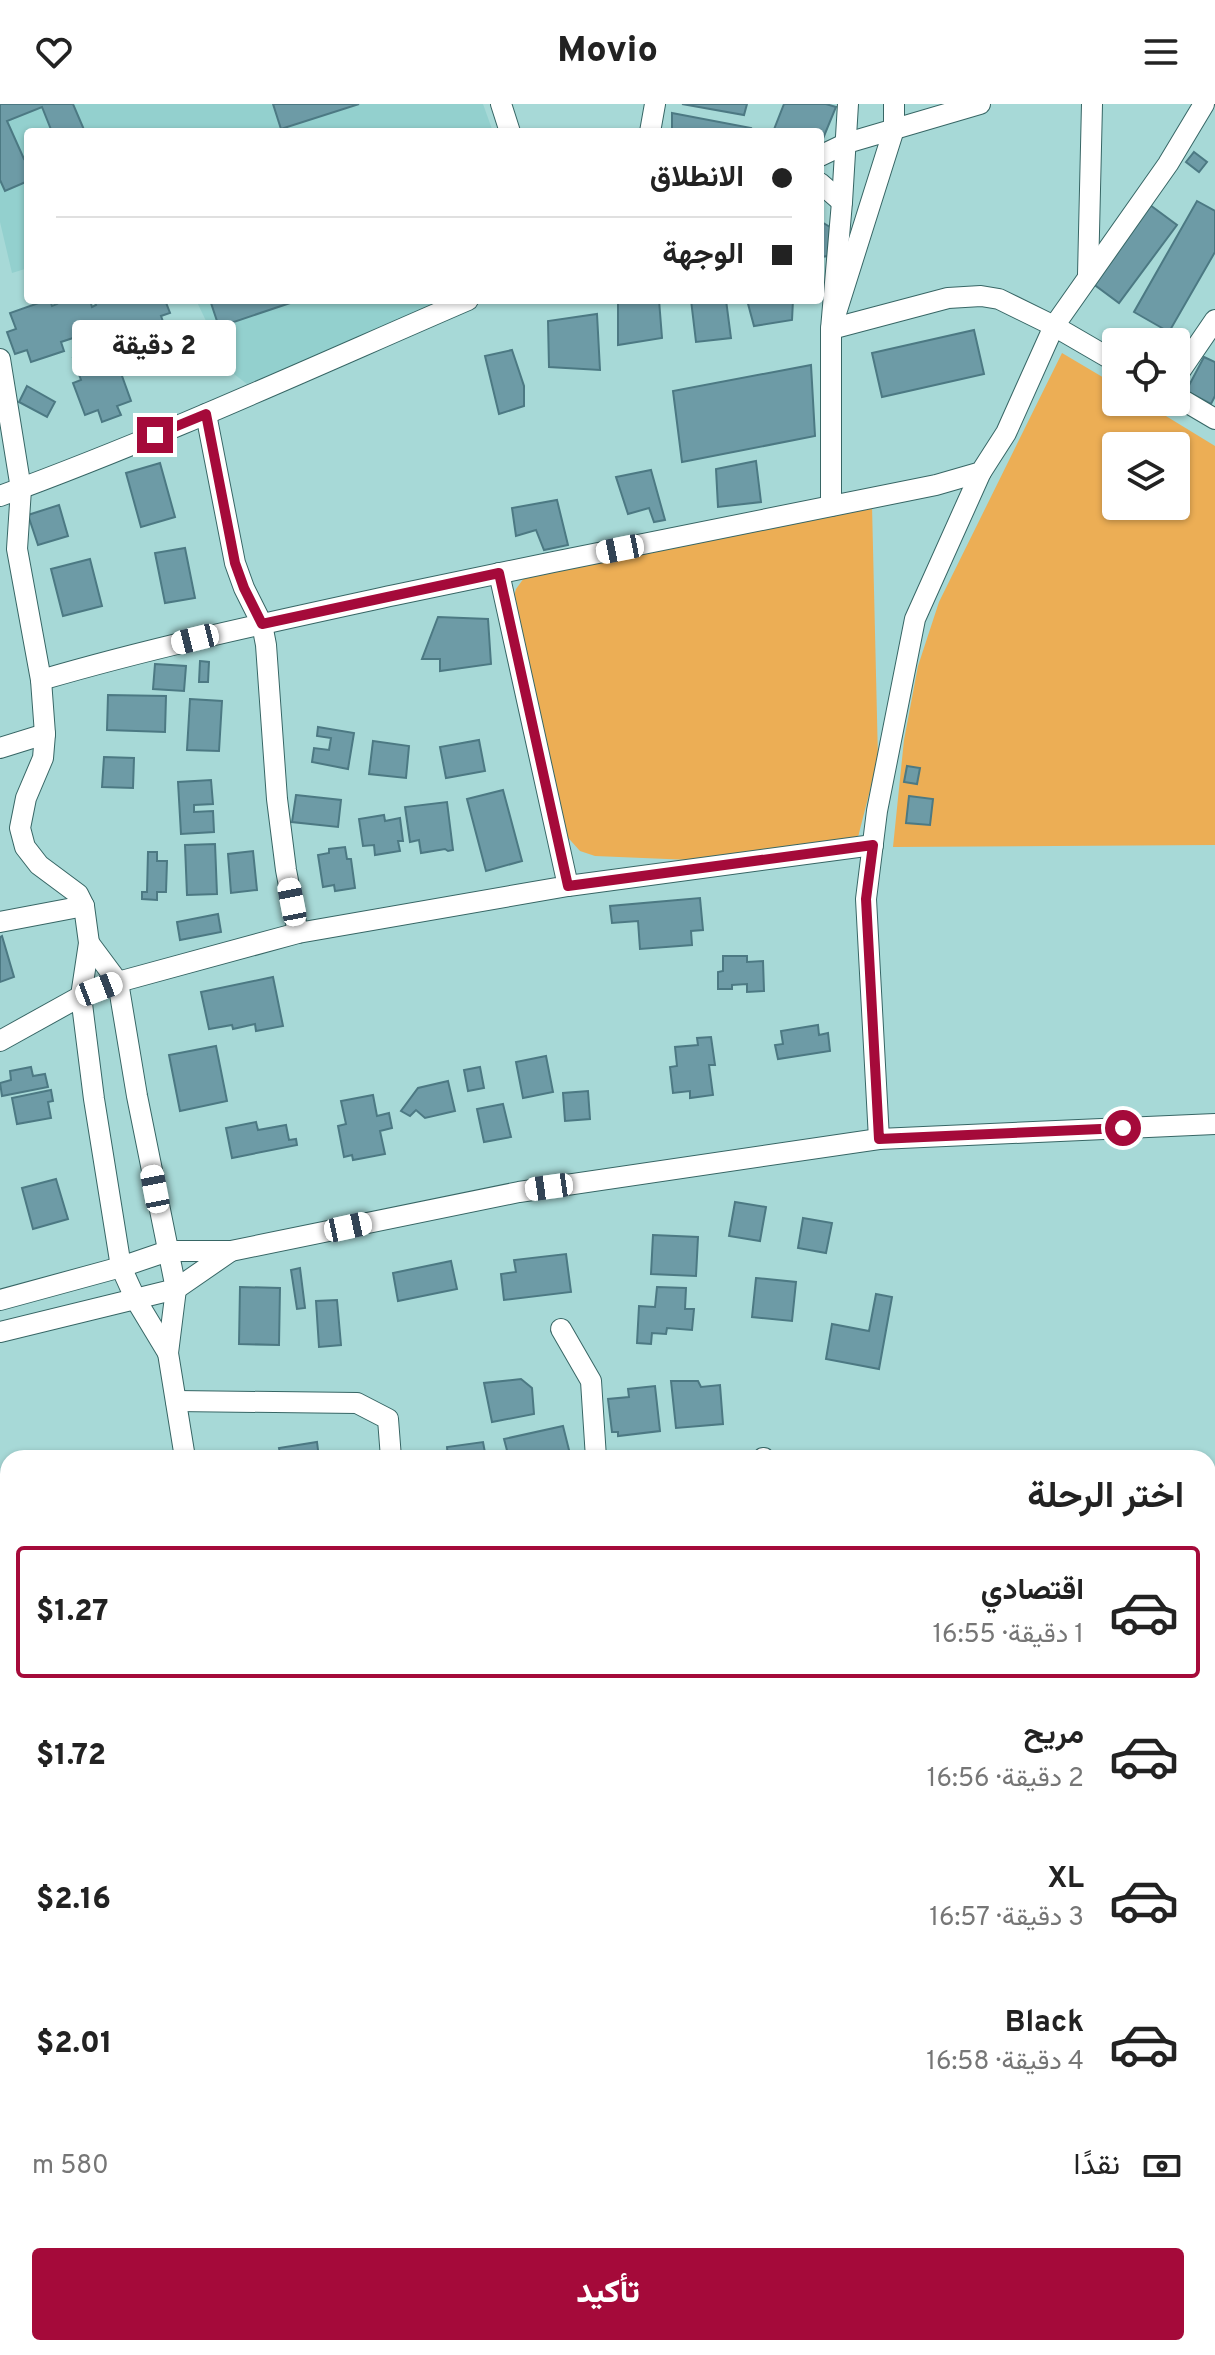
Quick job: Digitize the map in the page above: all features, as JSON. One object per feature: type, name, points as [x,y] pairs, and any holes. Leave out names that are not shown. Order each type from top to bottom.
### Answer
[{"type":"street","points":[[501,104],[509,128]]},
{"type":"street","points":[[651,128],[655,104]]},
{"type":"street","points":[[831,506],[831,329],[848,104]]},
{"type":"street","points":[[831,329],[894,129],[894,104]]},
{"type":"street","points":[[824,154],[847,143],[980,104]]},
{"type":"street","points":[[1088,275],[1092,104]]},
{"type":"street","points":[[879,1139],[866,899],[877,811],[915,619],[981,472],[1006,433],[1054,326],[1168,164],[1204,104]]},
{"type":"street","points":[[824,186],[842,202]]},
{"type":"street","points":[[831,329],[964,296],[999,299],[1102,354]]},
{"type":"street","points":[[0,496],[206,414],[459,304]]},
{"type":"street","points":[[1190,357],[1215,320]]},
{"type":"street","points":[[0,359],[21,489],[17,549],[41,680],[45,734],[43,758],[26,798],[20,828],[25,847],[39,865],[78,894],[84,906],[89,943],[81,996],[121,1267],[136,1300],[168,1353]]},
{"type":"street","points":[[1190,404],[1215,419]]},
{"type":"street","points":[[206,414],[235,563],[262,624],[266,645],[278,814],[298,933]]},
{"type":"street","points":[[41,680],[262,624],[936,485],[981,472]]},
{"type":"street","points":[[0,523],[17,549]]},
{"type":"street","points":[[499,573],[568,886]]},
{"type":"street","points":[[0,748],[45,734]]},
{"type":"street","points":[[0,1041],[81,996],[118,982],[298,933],[568,886],[873,845]]},
{"type":"street","points":[[0,922],[84,906]]},
{"type":"street","points":[[89,943],[118,982],[137,1096],[176,1289],[168,1353],[184,1450]]},
{"type":"street","points":[[0,1300],[168,1251],[231,1251],[519,1192],[879,1139],[1215,1124]]},
{"type":"street","points":[[0,1332],[176,1289],[231,1251]]},
{"type":"street","points":[[561,1329],[591,1381],[595,1450]]},
{"type":"street","points":[[176,1401],[357,1403],[388,1419],[390,1450]]},
{"type":"shaded area","points":[[0,104],[483,104],[492,128],[24,128],[24,269],[12,273],[0,222]]},
{"type":"shaded area","points":[[198,304],[442,304],[247,384],[230,371]]},
{"type":"shaded area","points":[[1062,353],[1102,377],[1102,416],[1166,416],[1215,446],[1215,845],[893,847],[904,740],[918,666],[939,602]]},
{"type":"shaded area","points":[[872,506],[878,759],[857,841],[691,860],[595,856],[580,851],[563,832],[512,604],[516,589],[524,578]]},
{"type":"building","points":[[0,104],[73,104],[83,128],[50,128],[42,107],[7,121],[24,159],[24,183],[5,191],[0,180]]},
{"type":"building","points":[[273,104],[359,104],[284,128],[281,128]]},
{"type":"building","points":[[682,104],[747,104],[744,115]]},
{"type":"building","points":[[784,104],[826,104],[836,107],[824,136],[824,128],[775,128]]},
{"type":"building","points":[[672,113],[751,128],[672,128]]},
{"type":"building","points":[[1194,152],[1207,162],[1199,172],[1186,162]]},
{"type":"building","points":[[1197,201],[1215,211],[1215,252],[1171,328],[1162,328],[1134,312]]},
{"type":"building","points":[[1150,205],[1177,225],[1119,303],[1092,283]]},
{"type":"building","points":[[824,223],[830,227],[828,256],[824,256]]},
{"type":"building","points":[[36,304],[91,304],[92,307],[96,304],[167,304],[170,313],[161,316],[166,330],[114,349],[111,340],[104,343],[108,353],[113,351],[131,401],[117,406],[121,415],[102,422],[98,410],[85,415],[73,383],[81,380],[73,358],[80,356],[73,338],[61,342],[64,351],[31,362],[27,350],[15,354],[7,332],[16,329],[10,313]]},
{"type":"building","points":[[211,304],[287,304],[219,327]]},
{"type":"building","points":[[618,304],[659,304],[662,338],[618,345]]},
{"type":"building","points":[[691,304],[727,304],[731,338],[696,342]]},
{"type":"building","points":[[748,304],[793,304],[792,320],[754,326]]},
{"type":"building","points":[[597,314],[600,370],[549,367],[548,321]]},
{"type":"building","points":[[974,330],[984,374],[882,397],[872,353]]},
{"type":"building","points":[[512,350],[524,386],[524,406],[499,414],[485,356]]},
{"type":"building","points":[[1204,357],[1215,362],[1215,396],[1211,404],[1190,393],[1190,383]]},
{"type":"building","points":[[811,365],[815,436],[682,462],[673,391]]},
{"type":"building","points":[[27,386],[55,402],[47,417],[19,402]]},
{"type":"building","points":[[756,461],[761,502],[718,507],[716,469]]},
{"type":"building","points":[[160,463],[175,517],[141,527],[126,473]]},
{"type":"building","points":[[651,470],[665,520],[654,522],[649,508],[628,514],[616,477]]},
{"type":"building","points":[[557,500],[568,545],[544,550],[536,530],[516,536],[512,508]]},
{"type":"building","points":[[59,505],[68,536],[38,545],[28,515]]},
{"type":"building","points":[[185,548],[195,598],[165,603],[155,553]]},
{"type":"building","points":[[90,559],[102,606],[63,616],[51,569]]},
{"type":"building","points":[[438,617],[488,619],[491,664],[440,671],[440,659],[422,659]]},
{"type":"building","points":[[200,661],[209,662],[208,682],[199,682]]},
{"type":"building","points":[[155,664],[186,666],[184,691],[153,689]]},
{"type":"building","points":[[108,695],[166,696],[165,732],[107,730]]},
{"type":"building","points":[[190,699],[222,701],[219,751],[187,750]]},
{"type":"building","points":[[318,727],[354,733],[348,769],[312,762],[314,748],[329,750],[331,738],[317,736]]},
{"type":"building","points":[[479,740],[485,771],[446,778],[440,747]]},
{"type":"building","points":[[373,741],[409,746],[406,778],[369,774]]},
{"type":"building","points":[[104,757],[134,758],[133,788],[102,787]]},
{"type":"building","points":[[907,766],[920,768],[917,784],[904,782]]},
{"type":"building","points":[[211,780],[213,804],[194,805],[194,812],[213,811],[214,832],[181,834],[178,782]]},
{"type":"building","points":[[503,790],[522,861],[486,871],[467,799]]},
{"type":"building","points":[[296,795],[341,800],[338,827],[292,822]]},
{"type":"building","points":[[909,796],[933,799],[930,825],[906,823]]},
{"type":"building","points":[[447,802],[453,850],[421,853],[419,840],[410,842],[405,807]]},
{"type":"building","points":[[384,815],[385,821],[400,818],[403,841],[398,841],[400,851],[375,855],[374,845],[363,846],[359,819]]},
{"type":"building","points":[[215,844],[217,894],[187,895],[185,845]]},
{"type":"building","points":[[345,847],[347,859],[351,859],[355,888],[335,891],[334,885],[323,887],[318,855],[329,853],[329,849]]},
{"type":"building","points":[[253,851],[257,890],[231,893],[228,854]]},
{"type":"building","points":[[148,852],[157,852],[157,861],[167,861],[166,892],[157,892],[157,900],[142,899],[142,892],[147,892]]},
{"type":"building","points":[[700,898],[703,930],[691,931],[692,945],[640,949],[638,921],[612,923],[610,906]]},
{"type":"building","points":[[218,914],[221,932],[180,940],[177,922]]},
{"type":"building","points":[[0,937],[14,977],[0,982]]},
{"type":"building","points":[[723,956],[747,956],[747,962],[763,961],[764,991],[747,992],[747,984],[718,989],[718,972],[723,971]]},
{"type":"building","points":[[273,977],[283,1026],[256,1031],[255,1024],[233,1029],[232,1025],[209,1029],[201,992]]},
{"type":"building","points":[[818,1025],[819,1035],[828,1033],[830,1051],[778,1059],[775,1045],[783,1044],[781,1031]]},
{"type":"building","points":[[711,1037],[715,1065],[709,1065],[713,1095],[690,1098],[690,1091],[673,1093],[670,1067],[677,1066],[675,1047],[698,1045],[697,1038]]},
{"type":"building","points":[[216,1046],[227,1101],[180,1111],[169,1055]]},
{"type":"building","points":[[546,1056],[553,1092],[523,1098],[516,1062]]},
{"type":"building","points":[[31,1067],[33,1076],[45,1074],[48,1087],[2,1096],[0,1083],[11,1080],[10,1071]]},
{"type":"building","points":[[480,1067],[484,1088],[468,1091],[464,1070]]},
{"type":"building","points":[[448,1081],[455,1111],[425,1118],[416,1110],[410,1116],[401,1111],[418,1088]]},
{"type":"building","points":[[51,1090],[53,1101],[48,1102],[51,1118],[17,1124],[12,1098]]},
{"type":"building","points":[[588,1091],[590,1119],[565,1121],[563,1093]]},
{"type":"building","points":[[373,1095],[377,1116],[389,1113],[392,1128],[380,1131],[385,1154],[353,1160],[352,1155],[344,1157],[338,1126],[346,1124],[341,1101]]},
{"type":"building","points":[[503,1104],[511,1137],[484,1142],[477,1109]]},
{"type":"building","points":[[256,1122],[258,1130],[286,1125],[289,1140],[296,1139],[297,1145],[232,1158],[226,1128]]},
{"type":"building","points":[[56,1179],[68,1219],[33,1229],[22,1188]]},
{"type":"building","points":[[735,1202],[766,1207],[760,1241],[729,1236]]},
{"type":"building","points":[[803,1218],[832,1223],[826,1253],[798,1248]]},
{"type":"building","points":[[653,1235],[698,1237],[696,1276],[651,1274]]},
{"type":"building","points":[[566,1254],[571,1292],[504,1300],[501,1274],[516,1272],[514,1260]]},
{"type":"building","points":[[451,1261],[457,1289],[398,1301],[393,1273]]},
{"type":"building","points":[[300,1268],[305,1308],[297,1309],[291,1270]]},
{"type":"building","points":[[756,1278],[796,1282],[792,1321],[752,1317]]},
{"type":"building","points":[[240,1287],[280,1288],[279,1345],[239,1344]]},
{"type":"building","points":[[657,1287],[686,1288],[685,1309],[694,1309],[692,1330],[667,1328],[666,1334],[652,1333],[651,1344],[637,1343],[639,1306],[655,1307]]},
{"type":"building","points":[[876,1294],[892,1297],[879,1369],[826,1359],[832,1324],[869,1331]]},
{"type":"building","points":[[337,1300],[341,1345],[319,1347],[316,1301]]},
{"type":"building","points":[[521,1379],[532,1388],[534,1414],[492,1422],[484,1383]]},
{"type":"building","points":[[671,1381],[698,1381],[701,1387],[720,1385],[723,1424],[676,1428]]},
{"type":"building","points":[[655,1386],[660,1431],[618,1436],[618,1432],[612,1432],[608,1399],[629,1397],[628,1389]]},
{"type":"building","points":[[563,1426],[569,1450],[507,1450],[504,1439]]},
{"type":"building","points":[[317,1442],[318,1450],[279,1450]]},
{"type":"building","points":[[483,1442],[484,1450],[447,1450],[447,1447]]},
{"type":"route","points":[[155,435],[206,414],[235,563],[262,624],[499,573],[568,886],[873,845],[866,899],[879,1139],[1123,1128]]}]
